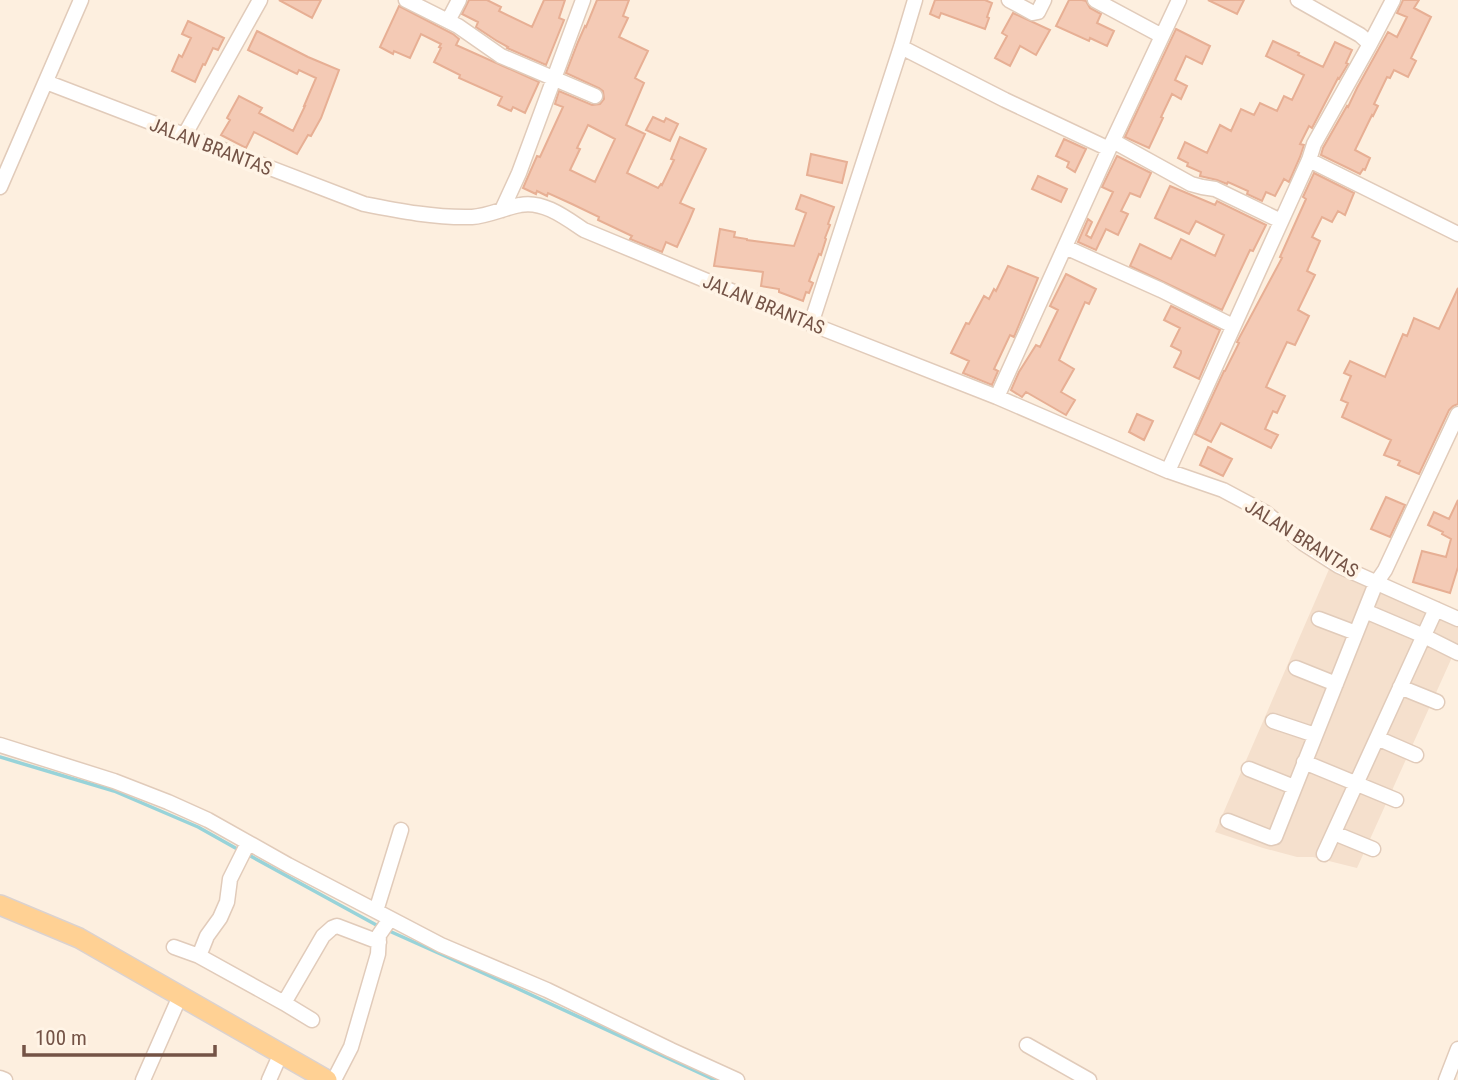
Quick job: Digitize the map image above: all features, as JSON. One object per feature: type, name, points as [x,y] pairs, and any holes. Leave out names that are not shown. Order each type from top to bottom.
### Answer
[{"type":"main road","points":[[0,905],[79,938],[281,1053],[334,1076]]},
{"type":"street","points":[[0,187],[81,0]]},
{"type":"street","points":[[184,136],[260,0]]},
{"type":"street","points":[[406,0],[449,21],[501,55],[595,96]]},
{"type":"street","points":[[449,21],[459,0]]},
{"type":"street","points":[[502,210],[519,173],[583,0]]},
{"type":"street","points":[[811,324],[915,0]]},
{"type":"street","points":[[1009,0],[1033,13],[1038,12],[1044,0]]},
{"type":"street","points":[[1094,0],[1162,36]]},
{"type":"street","points":[[997,397],[1179,0]]},
{"type":"street","points":[[1298,0],[1360,35],[1370,44]]},
{"type":"street","points":[[1168,471],[1314,144],[1393,0]]},
{"type":"street","points":[[901,47],[1005,100],[1111,145],[1191,184],[1216,189],[1281,221]]},
{"type":"street","name":"JALAN BRANTAS","points":[[46,82],[364,204],[412,213],[474,217],[523,204],[555,212],[584,230],[997,397],[1168,471],[1223,490],[1266,513],[1303,543],[1339,566],[1458,619]]},
{"type":"street","points":[[1309,160],[1458,234]]},
{"type":"street","points":[[1065,247],[1233,326]]},
{"type":"street","points":[[1228,821],[1276,837],[1376,583],[1385,570],[1458,414]]},
{"type":"street","points":[[1324,855],[1436,609]]},
{"type":"street","points":[[1365,611],[1458,653]]},
{"type":"street","points":[[1319,619],[1356,633]]},
{"type":"street","points":[[1296,668],[1336,684]]},
{"type":"street","points":[[1400,687],[1437,702]]},
{"type":"street","points":[[1273,720],[1315,735]]},
{"type":"street","points":[[1377,738],[1416,755]]},
{"type":"street","points":[[0,746],[125,785],[168,802],[208,820],[245,850],[376,911]]},
{"type":"street","points":[[1304,762],[1396,800]]},
{"type":"street","points":[[1250,769],[1294,787]]},
{"type":"street","points":[[334,1076],[351,1047],[378,954],[384,930],[376,911],[401,830]]},
{"type":"street","points":[[1334,833],[1373,849]]},
{"type":"street","points":[[199,956],[207,936],[227,902],[230,879],[245,850]]},
{"type":"street","points":[[284,1003],[316,946],[332,928],[384,930],[440,945],[547,990],[737,1080]]},
{"type":"street","points":[[174,947],[199,956],[312,1020]]},
{"type":"street","points":[[143,1080],[180,996]]},
{"type":"street","points":[[1027,1045],[1089,1080]]},
{"type":"street","points":[[1446,1080],[1458,1049]]},
{"type":"street","points":[[269,1080],[281,1053]]},
{"type":"shaded area","points":[[1330,567],[1458,624],[1458,644],[1357,868],[1313,857],[1297,857],[1215,832]]},
{"type":"building","points":[[279,0],[321,0],[312,18]]},
{"type":"building","points":[[469,0],[487,0],[501,7],[499,11],[532,27],[544,0],[565,0],[559,18],[564,20],[546,65],[507,48],[476,27],[478,22],[462,14]]},
{"type":"building","points":[[597,0],[629,0],[623,16],[628,18],[619,37],[648,51],[635,78],[644,83],[626,125],[645,134],[627,173],[658,188],[674,160],[671,159],[680,137],[706,149],[680,203],[694,209],[677,247],[666,242],[662,252],[630,239],[632,236],[572,204],[548,193],[547,196],[537,191],[536,194],[523,188],[563,107],[555,104],[559,91],[592,105],[600,104],[604,99],[603,91],[599,88],[566,73]],"holes":[[[588,125],[615,139],[595,182],[570,170]]]},
{"type":"building","points":[[935,0],[985,0],[992,3],[985,29],[941,13],[939,18],[930,14]]},
{"type":"building","points":[[1069,0],[1086,1],[1090,8],[1101,14],[1097,23],[1114,31],[1107,46],[1056,26]]},
{"type":"building","points":[[1208,0],[1244,0],[1237,14]]},
{"type":"building","points":[[1403,0],[1419,0],[1414,8],[1431,17],[1411,58],[1416,61],[1408,77],[1394,70],[1390,78],[1387,77],[1374,104],[1378,106],[1355,150],[1370,158],[1365,170],[1360,174],[1321,155],[1388,32],[1397,37],[1407,17],[1397,13]]},
{"type":"building","points":[[399,6],[453,34],[459,39],[456,45],[539,82],[525,113],[513,107],[511,111],[498,105],[502,97],[459,78],[460,75],[434,62],[441,44],[421,34],[410,58],[380,47]]},
{"type":"building","points":[[1013,13],[1050,30],[1036,55],[1020,46],[1010,66],[995,58],[1007,36],[1002,33]]},
{"type":"building","points":[[188,21],[224,38],[218,50],[213,48],[195,82],[172,71],[191,38],[182,34]]},
{"type":"building","points":[[1176,29],[1210,46],[1202,64],[1186,56],[1175,80],[1187,86],[1181,99],[1172,94],[1149,148],[1125,137]]},
{"type":"building","points":[[257,31],[339,70],[321,118],[297,154],[254,132],[246,148],[221,135],[239,96],[262,108],[259,113],[293,131],[316,78],[299,70],[297,74],[248,50]]},
{"type":"building","points":[[1273,41],[1323,67],[1335,42],[1352,50],[1346,63],[1348,64],[1300,144],[1304,145],[1289,182],[1284,179],[1275,196],[1266,192],[1262,201],[1228,182],[1227,184],[1200,176],[1201,172],[1187,166],[1188,163],[1178,158],[1185,142],[1207,153],[1220,125],[1231,131],[1241,109],[1254,115],[1260,103],[1277,111],[1284,96],[1292,100],[1304,75],[1266,56]]},
{"type":"building","points":[[653,117],[664,122],[666,118],[678,124],[670,141],[646,130]]},
{"type":"building","points":[[1064,139],[1086,149],[1075,172],[1067,167],[1069,162],[1056,156]]},
{"type":"building","points":[[811,154],[847,162],[842,183],[807,175]]},
{"type":"building","points":[[1117,156],[1151,173],[1140,197],[1130,193],[1121,211],[1128,214],[1118,235],[1106,229],[1096,250],[1078,242],[1088,219],[1092,222],[1086,235],[1091,238],[1113,192],[1102,187]]},
{"type":"building","points":[[1314,173],[1354,193],[1345,215],[1338,211],[1332,222],[1322,217],[1312,237],[1320,241],[1307,271],[1315,275],[1298,310],[1309,316],[1295,345],[1287,342],[1266,387],[1285,396],[1277,413],[1273,411],[1265,429],[1278,435],[1271,448],[1221,423],[1211,442],[1195,434],[1239,343],[1237,342],[1282,258],[1280,257],[1306,199],[1303,197]]},
{"type":"building","points":[[1038,176],[1067,189],[1061,202],[1032,189]]},
{"type":"building","points":[[1170,186],[1215,205],[1217,201],[1266,225],[1253,251],[1250,250],[1222,310],[1130,266],[1140,244],[1171,259],[1181,239],[1215,256],[1224,235],[1196,221],[1189,234],[1155,218]]},
{"type":"building","points":[[801,195],[834,207],[821,255],[819,254],[809,281],[813,283],[803,301],[779,292],[779,289],[761,286],[763,272],[714,266],[720,229],[735,232],[734,237],[747,240],[794,246],[806,213],[796,209]]},
{"type":"building","points":[[1008,266],[1038,278],[1014,337],[1010,335],[994,369],[998,371],[992,385],[963,373],[969,361],[951,353],[966,323],[969,324],[984,296],[989,299],[994,289],[996,291]]},
{"type":"building","points":[[1066,274],[1096,289],[1089,304],[1085,302],[1059,360],[1074,369],[1061,392],[1075,400],[1066,415],[1026,392],[1022,397],[1011,390],[1036,345],[1040,347],[1058,310],[1050,306]]},
{"type":"building","points":[[1458,288],[1458,404],[1449,410],[1419,474],[1398,465],[1400,461],[1384,455],[1391,440],[1342,417],[1348,403],[1341,400],[1351,376],[1344,373],[1350,361],[1385,377],[1403,334],[1407,336],[1414,318],[1439,329]]},
{"type":"building","points":[[1171,306],[1220,330],[1199,379],[1174,367],[1181,351],[1171,346],[1180,328],[1164,320]]},
{"type":"building","points":[[1137,414],[1153,421],[1144,440],[1129,432]]},
{"type":"building","points":[[1208,447],[1232,459],[1223,476],[1200,465]]},
{"type":"building","points":[[1386,497],[1405,505],[1390,537],[1371,529]]},
{"type":"building","points":[[1458,500],[1458,567],[1450,593],[1413,582],[1422,551],[1446,557],[1451,539],[1428,525],[1434,512],[1449,519]]},
{"type":"waterway","points":[[0,757],[114,791],[198,827],[239,850]]},
{"type":"waterway","points":[[245,853],[380,927]]},
{"type":"waterway","points":[[387,930],[715,1080]]}]
